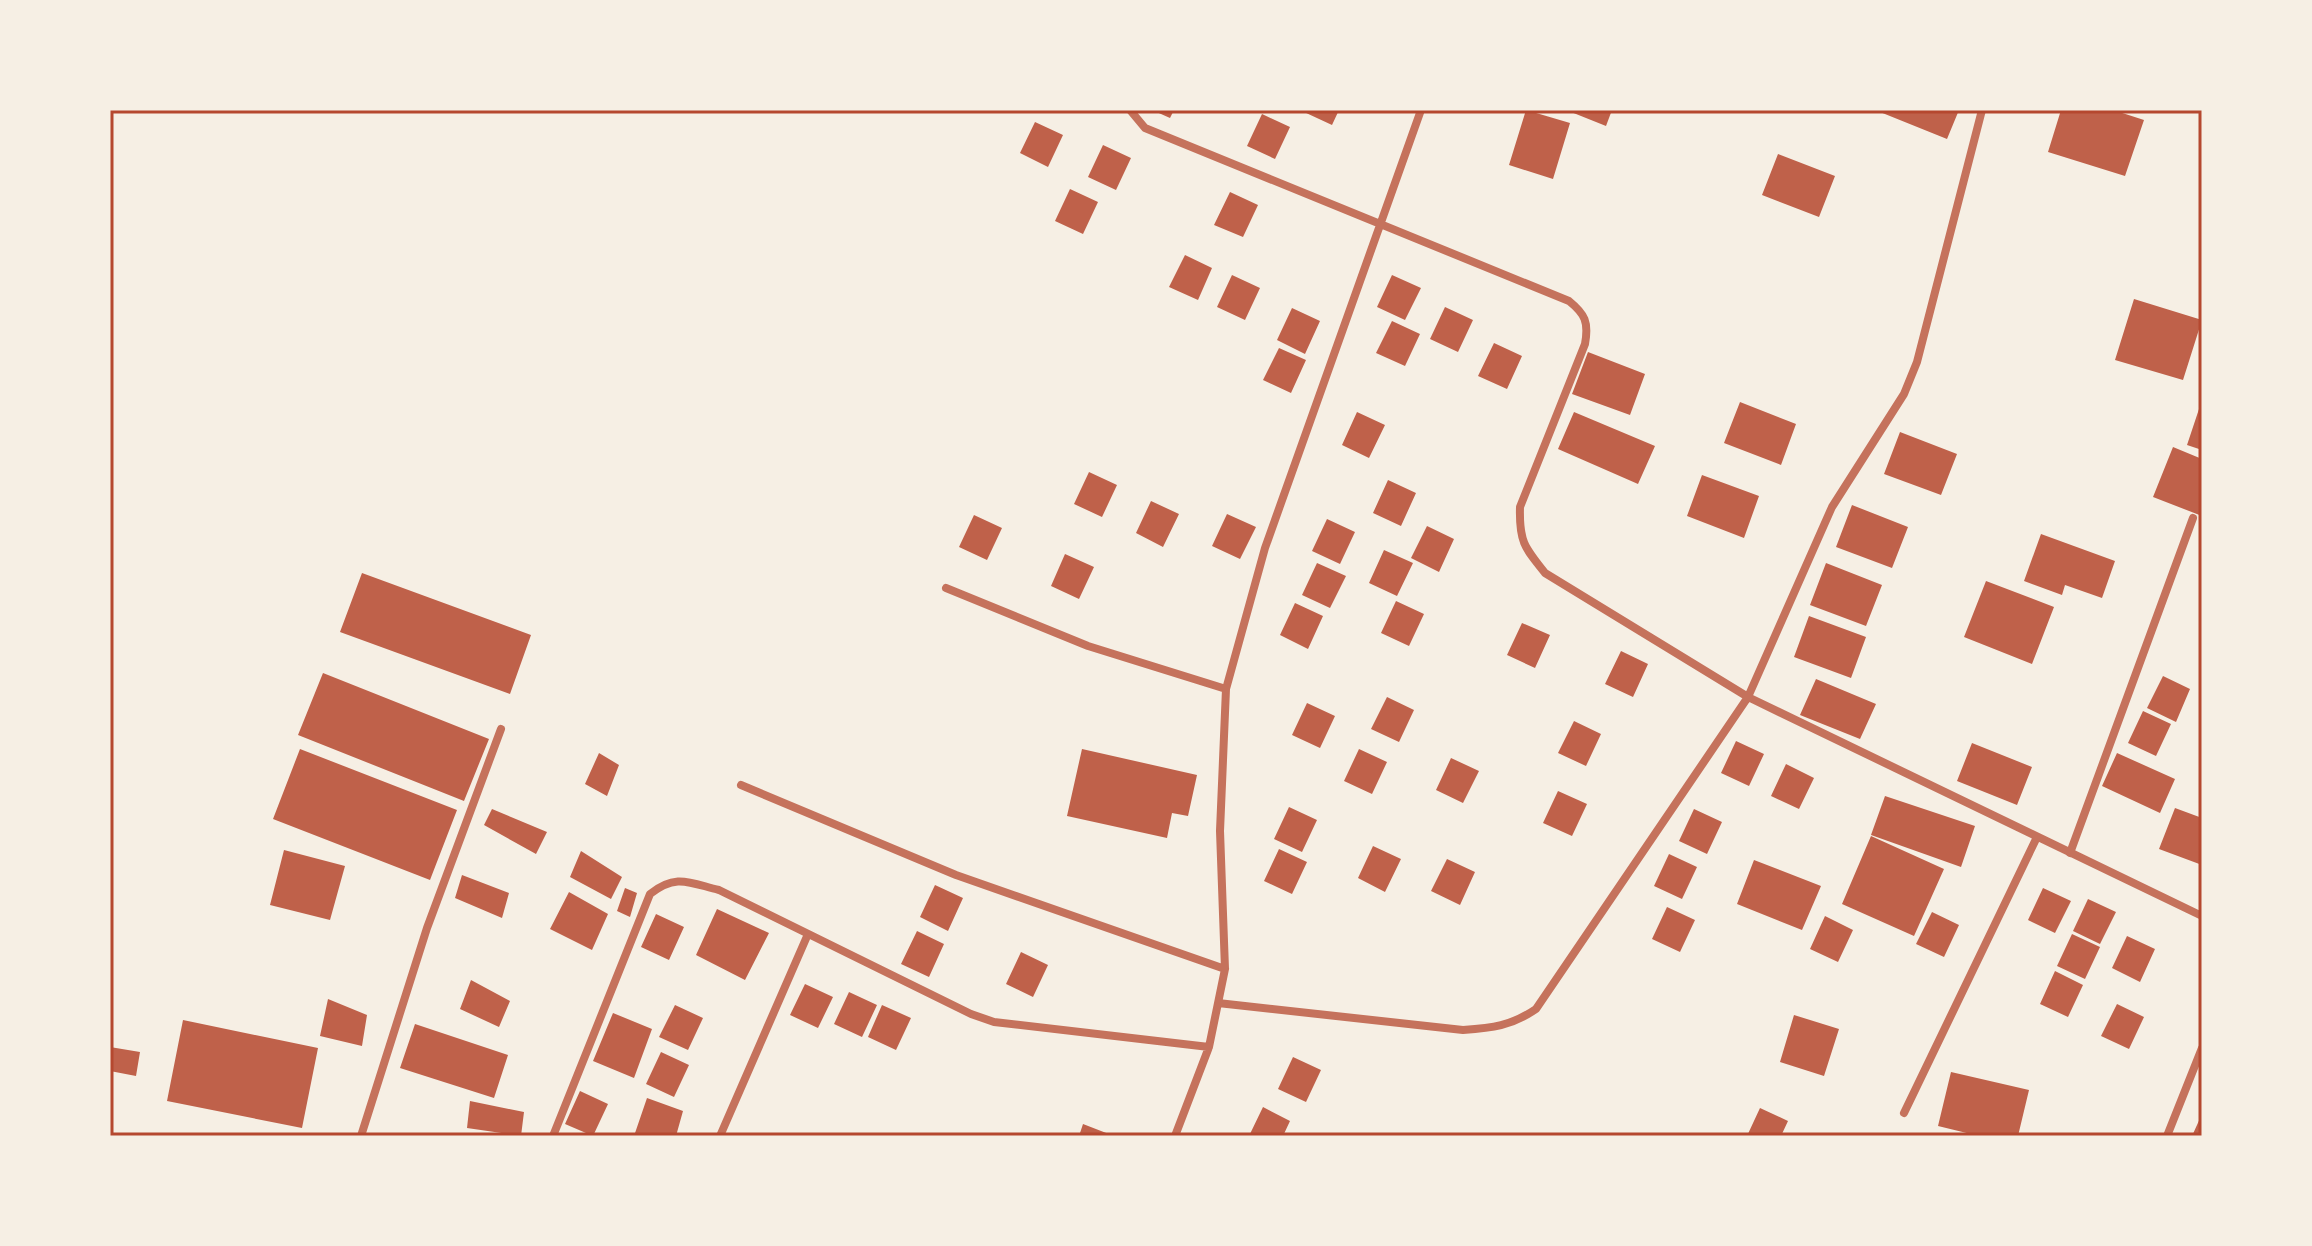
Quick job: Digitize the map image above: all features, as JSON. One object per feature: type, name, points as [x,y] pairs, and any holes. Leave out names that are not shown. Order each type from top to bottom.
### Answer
[{"type":"street","points":[[1130,110],[1145,128],[1378,226],[1569,301],[1584,313],[1588,329],[1585,344],[1520,507],[1519,527],[1524,547],[1545,573],[1748,697],[2202,916]]},
{"type":"street","points":[[1175,1136],[1209,1047],[1225,969],[1220,831],[1226,689],[1265,548],[1421,110]]},
{"type":"street","points":[[1218,1003],[1463,1030],[1493,1028],[1518,1021],[1536,1009],[1748,697],[1832,507],[1904,394],[1917,362],[1982,110]]},
{"type":"street","points":[[2070,853],[2193,518]]},
{"type":"street","points":[[946,588],[1088,646],[1226,689]]},
{"type":"street","points":[[361,1136],[427,928],[501,729]]},
{"type":"street","points":[[741,785],[956,875],[1225,969]]},
{"type":"street","points":[[1904,1113],[2037,837]]},
{"type":"street","points":[[553,1136],[650,894],[661,885],[677,879],[719,890],[971,1014],[994,1022],[1209,1047]]},
{"type":"street","points":[[720,1136],[808,934]]},
{"type":"street","points":[[2167,1136],[2202,1048]]},
{"type":"building","points":[[1152,110],[1174,110],[1170,118]]},
{"type":"building","points":[[1305,110],[1339,110],[1332,125]]},
{"type":"building","points":[[1526,110],[1570,123],[1553,179],[1509,165]]},
{"type":"building","points":[[1566,110],[1612,110],[1606,126]]},
{"type":"building","points":[[1875,110],[1959,110],[1947,139]]},
{"type":"building","points":[[2061,110],[2113,110],[2144,120],[2125,176],[2048,152]]},
{"type":"building","points":[[1262,114],[1290,127],[1275,159],[1247,146]]},
{"type":"building","points":[[1035,122],[1063,135],[1048,167],[1020,153]]},
{"type":"building","points":[[1103,145],[1131,158],[1116,190],[1088,177]]},
{"type":"building","points":[[1778,154],[1835,176],[1819,217],[1762,195]]},
{"type":"building","points":[[1070,189],[1098,202],[1083,234],[1055,221]]},
{"type":"building","points":[[1230,192],[1258,205],[1243,237],[1214,225]]},
{"type":"building","points":[[1185,255],[1212,268],[1198,300],[1169,287]]},
{"type":"building","points":[[1232,275],[1260,288],[1245,320],[1217,307]]},
{"type":"building","points":[[1392,275],[1421,288],[1405,320],[1377,307]]},
{"type":"building","points":[[2134,299],[2202,320],[2183,380],[2115,360]]},
{"type":"building","points":[[1445,307],[1473,320],[1458,352],[1430,339]]},
{"type":"building","points":[[1292,308],[1320,321],[1305,354],[1277,340]]},
{"type":"building","points":[[1392,321],[1420,334],[1405,366],[1376,353]]},
{"type":"building","points":[[1494,343],[1522,356],[1507,389],[1478,376]]},
{"type":"building","points":[[1279,348],[1306,360],[1291,393],[1263,380]]},
{"type":"building","points":[[1588,352],[1645,374],[1630,415],[1572,394]]},
{"type":"building","points":[[2202,400],[2202,450],[2187,445]]},
{"type":"building","points":[[1740,402],[1796,424],[1781,465],[1724,443]]},
{"type":"building","points":[[1357,412],[1385,425],[1369,458],[1342,445]]},
{"type":"building","points":[[1574,412],[1655,446],[1638,484],[1558,449]]},
{"type":"building","points":[[1900,432],[1957,454],[1941,495],[1884,474]]},
{"type":"building","points":[[2173,447],[2202,459],[2202,516],[2153,497]]},
{"type":"building","points":[[1089,472],[1117,485],[1102,517],[1074,504]]},
{"type":"building","points":[[1702,475],[1759,496],[1744,538],[1687,516]]},
{"type":"building","points":[[1388,480],[1416,493],[1401,526],[1373,513]]},
{"type":"building","points":[[1151,501],[1179,514],[1163,547],[1136,533]]},
{"type":"building","points":[[1852,505],[1908,527],[1892,568],[1836,547]]},
{"type":"building","points":[[1227,514],[1256,527],[1240,559],[1212,546]]},
{"type":"building","points":[[974,515],[1002,528],[987,560],[959,547]]},
{"type":"building","points":[[1327,519],[1355,532],[1340,564],[1312,551]]},
{"type":"building","points":[[1427,526],[1454,539],[1439,572],[1411,558]]},
{"type":"building","points":[[2041,534],[2115,561],[2102,598],[2065,585],[2062,595],[2024,581]]},
{"type":"building","points":[[1384,550],[1413,563],[1397,596],[1369,583]]},
{"type":"building","points":[[1065,554],[1094,567],[1079,599],[1051,586]]},
{"type":"building","points":[[1317,563],[1346,576],[1330,608],[1302,595]]},
{"type":"building","points":[[1826,563],[1882,585],[1866,626],[1810,605]]},
{"type":"building","points":[[362,573],[531,635],[510,694],[340,632]]},
{"type":"building","points":[[1986,581],[2054,607],[2032,664],[1964,637]]},
{"type":"building","points":[[1396,601],[1424,614],[1409,646],[1381,633]]},
{"type":"building","points":[[1295,603],[1323,616],[1308,649],[1280,635]]},
{"type":"building","points":[[1809,616],[1866,637],[1851,678],[1794,657]]},
{"type":"building","points":[[1522,623],[1550,635],[1535,668],[1507,655]]},
{"type":"building","points":[[1621,651],[1648,664],[1633,697],[1605,684]]},
{"type":"building","points":[[323,673],[489,739],[464,801],[298,735]]},
{"type":"building","points":[[2163,676],[2190,689],[2176,722],[2147,708]]},
{"type":"building","points":[[1816,679],[1876,704],[1860,739],[1800,715]]},
{"type":"building","points":[[1387,697],[1414,710],[1399,742],[1371,729]]},
{"type":"building","points":[[1307,703],[1335,716],[1320,748],[1292,735]]},
{"type":"building","points":[[2143,711],[2171,724],[2156,756],[2128,743]]},
{"type":"building","points":[[1574,721],[1601,734],[1586,766],[1558,753]]},
{"type":"building","points":[[1736,741],[1764,754],[1749,786],[1721,773]]},
{"type":"building","points":[[1972,743],[2032,767],[2017,805],[1957,781]]},
{"type":"building","points":[[300,749],[457,810],[430,880],[273,819]]},
{"type":"building","points":[[1082,749],[1197,775],[1188,816],[1172,813],[1167,838],[1067,816]]},
{"type":"building","points":[[1359,749],[1387,762],[1372,794],[1344,781]]},
{"type":"building","points":[[599,753],[619,765],[607,796],[585,784]]},
{"type":"building","points":[[2117,753],[2175,779],[2160,813],[2102,786]]},
{"type":"building","points":[[1451,758],[1479,771],[1463,803],[1436,790]]},
{"type":"building","points":[[1786,764],[1814,778],[1799,809],[1771,796]]},
{"type":"building","points":[[1558,791],[1587,804],[1572,836],[1543,823]]},
{"type":"building","points":[[1885,796],[1975,826],[1961,867],[1871,835]]},
{"type":"building","points":[[1289,807],[1317,820],[1302,852],[1274,839]]},
{"type":"building","points":[[2175,808],[2202,818],[2202,865],[2159,849]]},
{"type":"building","points":[[492,809],[547,832],[536,854],[484,825]]},
{"type":"building","points":[[1694,809],[1722,822],[1707,854],[1679,841]]},
{"type":"building","points":[[1871,836],[1944,869],[1914,936],[1842,904]]},
{"type":"building","points":[[1373,846],[1401,859],[1385,892],[1358,878]]},
{"type":"building","points":[[1279,849],[1307,862],[1292,894],[1264,881]]},
{"type":"building","points":[[284,850],[345,866],[330,920],[270,905]]},
{"type":"building","points":[[581,851],[622,877],[611,899],[570,877]]},
{"type":"building","points":[[1669,854],[1697,867],[1682,899],[1654,886]]},
{"type":"building","points":[[1447,859],[1475,872],[1460,905],[1431,891]]},
{"type":"building","points":[[1754,860],[1821,886],[1802,930],[1737,904]]},
{"type":"building","points":[[462,875],[509,893],[502,918],[455,898]]},
{"type":"building","points":[[935,885],[963,898],[948,931],[920,917]]},
{"type":"building","points":[[625,888],[637,893],[630,917],[617,911]]},
{"type":"building","points":[[2043,888],[2071,901],[2055,933],[2028,920]]},
{"type":"building","points":[[569,892],[608,914],[592,950],[550,929]]},
{"type":"building","points":[[2088,899],[2116,912],[2100,944],[2073,931]]},
{"type":"building","points":[[1667,907],[1695,920],[1680,952],[1652,939]]},
{"type":"building","points":[[717,909],[769,933],[745,980],[696,955]]},
{"type":"building","points":[[1932,912],[1959,925],[1944,957],[1916,944]]},
{"type":"building","points":[[656,914],[684,927],[669,960],[641,947]]},
{"type":"building","points":[[1825,916],[1853,930],[1838,962],[1810,949]]},
{"type":"building","points":[[917,931],[944,944],[929,977],[901,964]]},
{"type":"building","points":[[2072,934],[2100,947],[2085,979],[2057,966]]},
{"type":"building","points":[[2127,936],[2155,949],[2140,982],[2112,968]]},
{"type":"building","points":[[1021,952],[1048,965],[1033,997],[1006,984]]},
{"type":"building","points":[[2055,971],[2083,985],[2068,1017],[2040,1004]]},
{"type":"building","points":[[471,980],[510,1001],[499,1027],[460,1009]]},
{"type":"building","points":[[805,984],[833,997],[818,1028],[790,1015]]},
{"type":"building","points":[[849,992],[877,1005],[862,1037],[834,1024]]},
{"type":"building","points":[[328,999],[367,1015],[362,1046],[320,1036]]},
{"type":"building","points":[[2117,1004],[2144,1017],[2129,1049],[2101,1036]]},
{"type":"building","points":[[675,1005],[703,1018],[688,1050],[659,1037]]},
{"type":"building","points":[[882,1005],[911,1018],[896,1050],[868,1037]]},
{"type":"building","points":[[613,1013],[652,1029],[634,1078],[593,1061]]},
{"type":"building","points":[[1794,1015],[1839,1029],[1824,1076],[1780,1062]]},
{"type":"building","points":[[183,1020],[318,1048],[302,1128],[167,1101]]},
{"type":"building","points":[[415,1024],[508,1055],[494,1098],[400,1068]]},
{"type":"building","points":[[110,1047],[140,1052],[136,1076],[110,1071]]},
{"type":"building","points":[[661,1052],[689,1065],[674,1097],[646,1084]]},
{"type":"building","points":[[1293,1057],[1321,1070],[1306,1102],[1278,1089]]},
{"type":"building","points":[[1951,1072],[2029,1090],[2018,1136],[1979,1136],[1938,1126]]},
{"type":"building","points":[[580,1091],[608,1104],[593,1136],[565,1124]]},
{"type":"building","points":[[647,1098],[683,1111],[676,1136],[634,1136]]},
{"type":"building","points":[[470,1101],[524,1112],[521,1136],[467,1128]]},
{"type":"building","points":[[1263,1107],[1290,1121],[1283,1136],[1249,1136]]},
{"type":"building","points":[[1760,1108],[1788,1121],[1781,1136],[1747,1136]]},
{"type":"building","points":[[2202,1114],[2202,1136],[2192,1136]]},
{"type":"building","points":[[1083,1124],[1114,1136],[1079,1136]]}]
